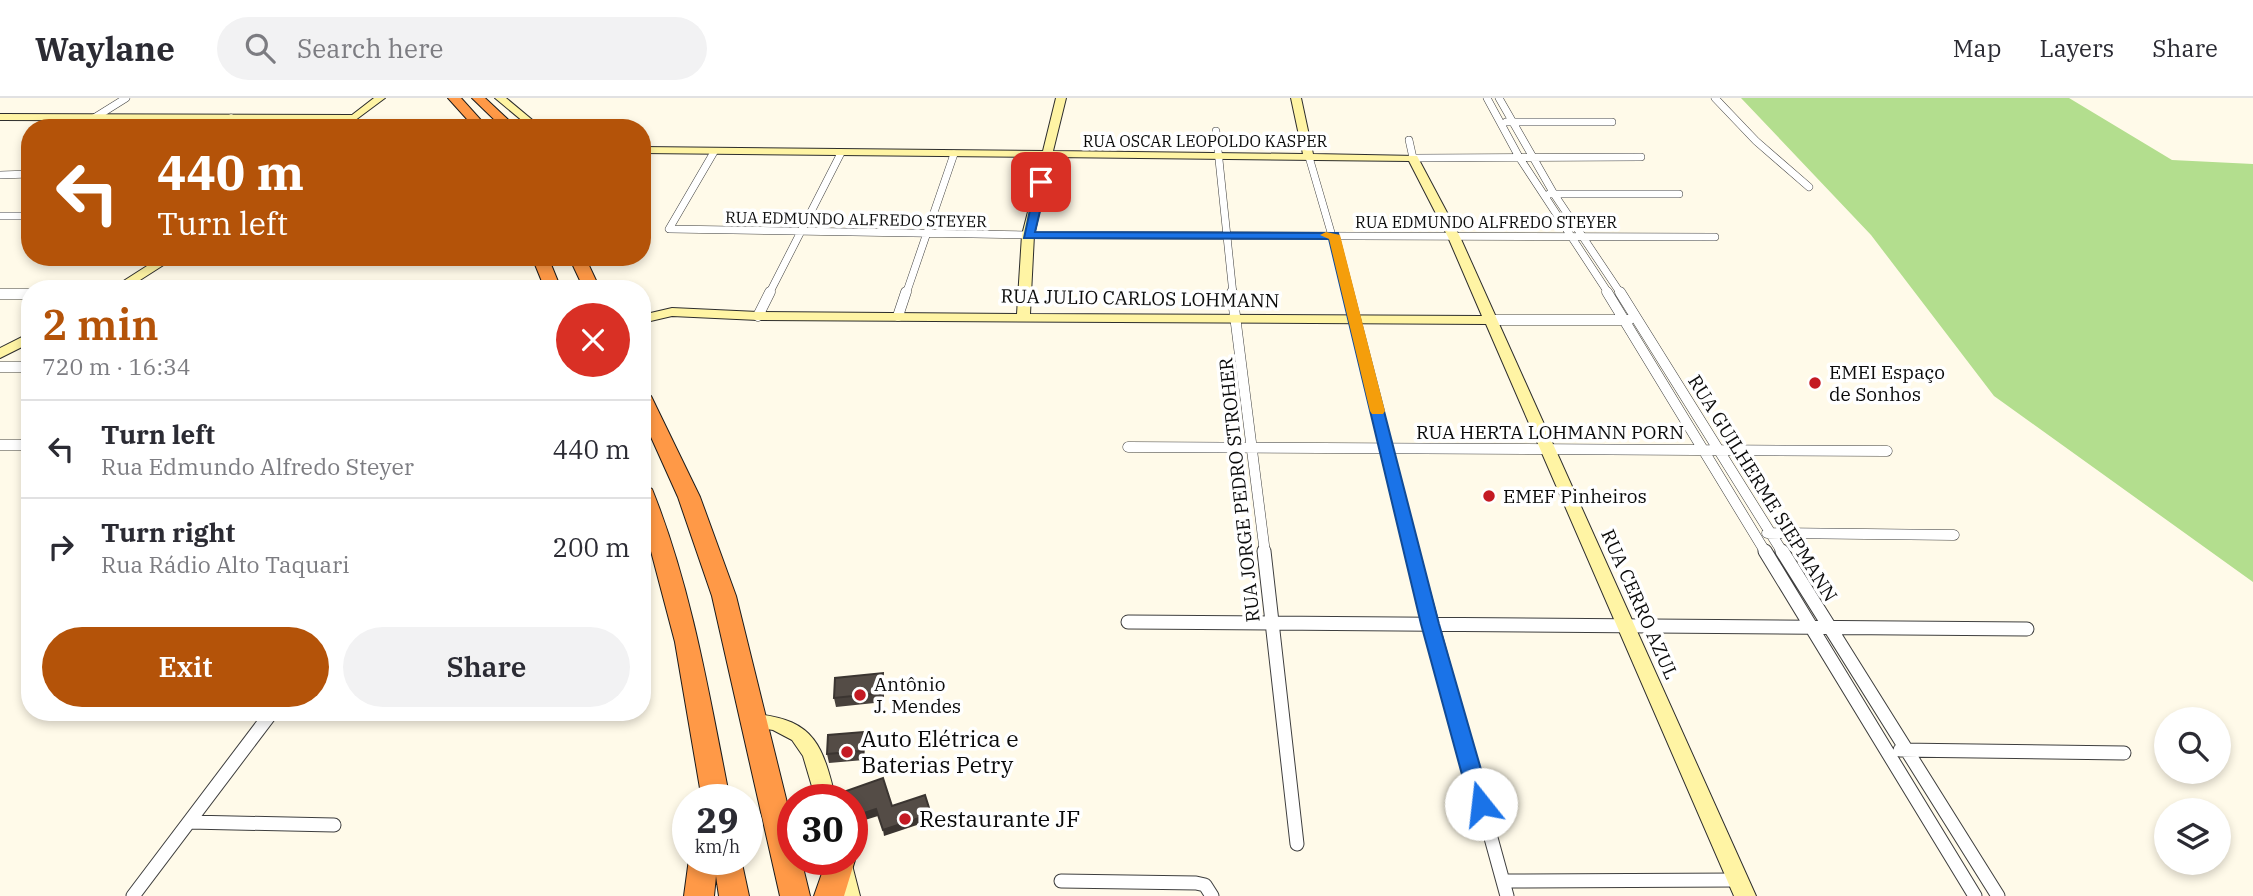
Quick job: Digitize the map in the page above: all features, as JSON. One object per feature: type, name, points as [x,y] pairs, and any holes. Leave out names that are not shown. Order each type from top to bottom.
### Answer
[{"type":"highway","points":[[454,98],[474,119]]},
{"type":"highway","points":[[478,98],[502,119]]},
{"type":"highway","points":[[502,100],[510,114],[510,119]]},
{"type":"highway","points":[[651,416],[709,551],[756,721],[794,896]]},
{"type":"highway","points":[[651,516],[666,562],[713,784]]},
{"type":"highway","points":[[709,784],[710,772]]},
{"type":"highway","points":[[699,896],[701,875]]},
{"type":"highway","points":[[730,875],[734,896]]},
{"type":"highway","points":[[829,896],[836,875]]},
{"type":"street","points":[[94,118],[126,98]]},
{"type":"street","points":[[0,117],[354,118],[380,98]]},
{"type":"street","points":[[1023,316],[1028,235],[1061,98]]},
{"type":"street","points":[[1296,98],[1308,158],[1334,235],[1430,624],[1505,888],[1741,888]]},
{"type":"street","points":[[1715,98],[1755,141],[1809,187]]},
{"type":"street","points":[[502,100],[513,105],[528,119]]},
{"type":"street","name":"RUA GUILHERME SIEPMANN","points":[[1494,101],[1525,158],[1638,320],[1998,896]]},
{"type":"street","points":[[1505,122],[1612,122]]},
{"type":"street","name":"RUA JORGE PEDRO STROHER","points":[[1216,131],[1225,236],[1253,448],[1297,844]]},
{"type":"street","name":"RUA CERRO AZUL","points":[[1409,139],[1413,158],[1454,237],[1550,450],[1741,888]]},
{"type":"street","name":"RUA OSCAR LEOPOLDO KASPER","points":[[651,150],[1308,158],[1642,157]]},
{"type":"street","name":"RUA EDMUNDO ALFREDO STEYER","points":[[714,152],[668,229],[1028,235],[1715,237]]},
{"type":"street","points":[[758,316],[841,153]]},
{"type":"street","points":[[898,316],[954,154]]},
{"type":"street","points":[[0,174],[21,174]]},
{"type":"street","points":[[1549,194],[1679,194]]},
{"type":"street","points":[[0,216],[21,216]]},
{"type":"street","name":"RUA GUILHERME SIEPMANN","points":[[1580,237],[1702,449],[1975,896]]},
{"type":"street","points":[[132,280],[155,266]]},
{"type":"street","points":[[0,294],[21,294]]},
{"type":"street","name":"RUA JULIO CARLOS LOHMANN","points":[[651,317],[672,312],[758,316],[1638,320]]},
{"type":"street","points":[[0,354],[21,342]]},
{"type":"street","points":[[0,367],[21,367]]},
{"type":"street","points":[[0,444],[21,445]]},
{"type":"street","name":"RUA HERTA LOHMANN PORN","points":[[1128,447],[1887,451]]},
{"type":"street","points":[[1754,533],[1954,535]]},
{"type":"street","points":[[1128,622],[2027,629]]},
{"type":"street","points":[[133,896],[265,721]]},
{"type":"street","points":[[756,721],[775,722],[801,734],[809,747],[821,784]]},
{"type":"street","points":[[1887,750],[2124,754]]},
{"type":"street","points":[[189,822],[334,825]]},
{"type":"street","points":[[844,875],[849,896]]},
{"type":"street","points":[[1061,881],[1196,883],[1205,885],[1212,896]]},
{"type":"green space","points":[[1741,98],[2069,98],[2172,160],[2253,164],[2253,582],[1994,396],[1871,235]]},
{"type":"building","points":[[883,673],[882,693],[834,698],[835,678]]},
{"type":"building","points":[[863,732],[862,751],[827,754],[828,735]]},
{"type":"building","points":[[883,778],[892,806],[925,795],[931,814],[883,830],[876,809],[868,812],[866,784]]},
{"type":"slow traffic","points":[[1326,235],[1334,235],[1377,411]]},
{"type":"place","name":"EMEI Espaço de Sonhos","points":[[1815,383]]},
{"type":"place","name":"EMEF Pinheiros","points":[[1489,496]]},
{"type":"place","name":"Antônio J. Mendes","points":[[860,695]]},
{"type":"place","name":"Auto Elétrica e Baterias Petry","points":[[847,752]]},
{"type":"place","name":"Restaurante JF","points":[[905,819]]},
{"type":"route","points":[[1041,182],[1028,235],[1334,235],[1430,624],[1481,804]]}]
